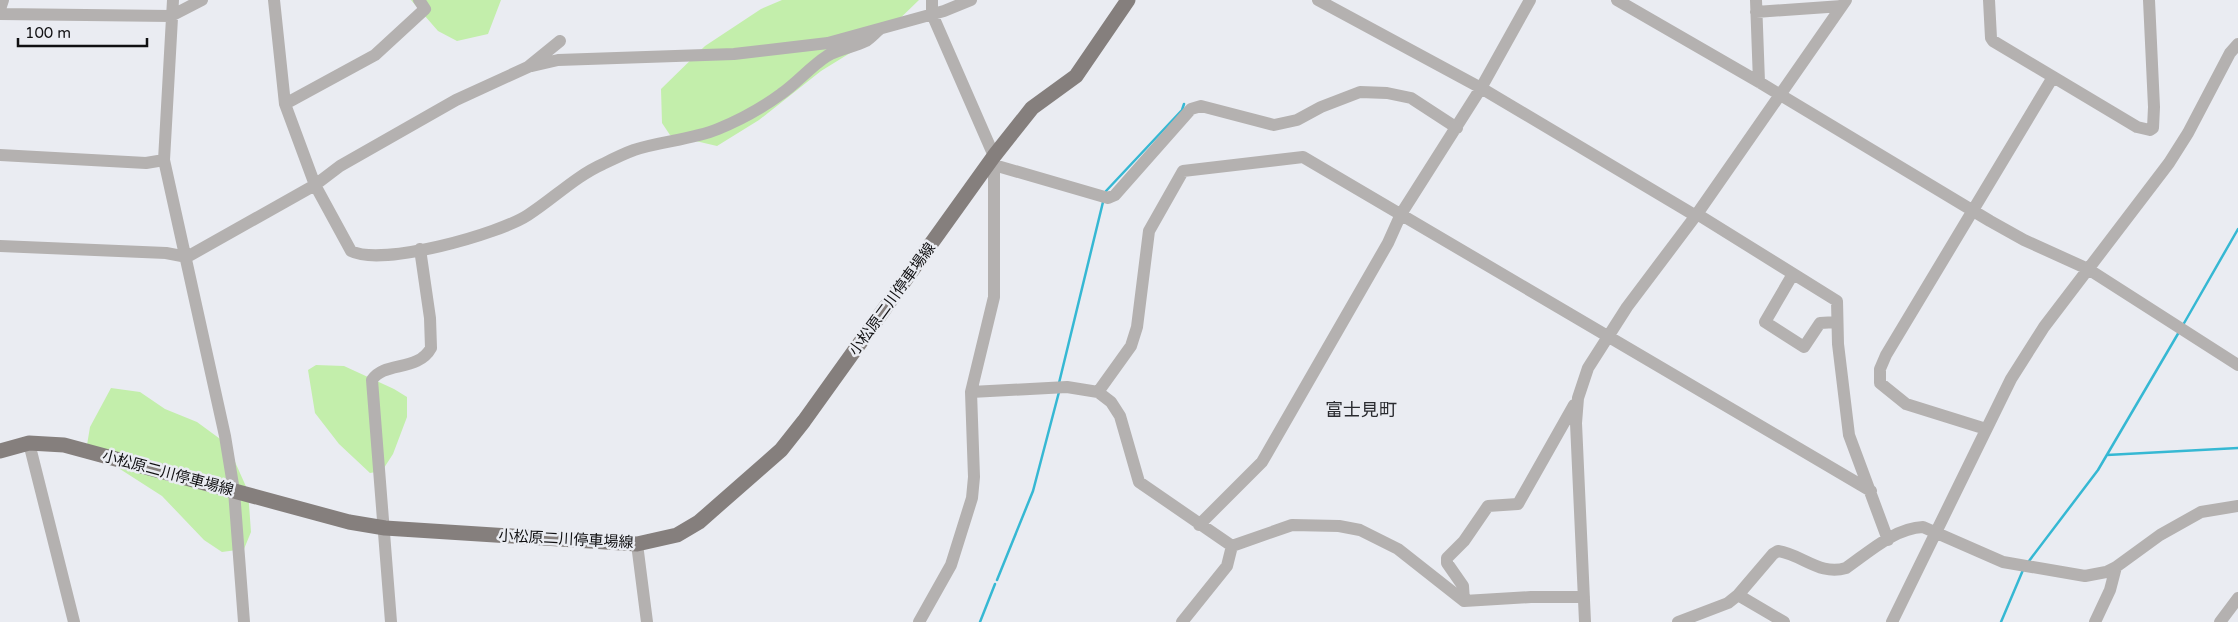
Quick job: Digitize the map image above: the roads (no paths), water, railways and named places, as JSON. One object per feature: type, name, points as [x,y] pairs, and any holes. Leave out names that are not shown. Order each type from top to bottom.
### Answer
[{"type":"main road","name":"小松原二川停車場線","points":[[0,451],[29,443],[64,445],[349,522],[385,528],[637,544],[677,535],[699,522],[781,450],[804,422],[1032,108],[1076,76],[1128,0]]},
{"type":"street","points":[[0,9],[4,0]]},
{"type":"street","points":[[174,0],[171,16],[164,160],[187,257],[225,436],[234,491],[244,622]]},
{"type":"street","points":[[0,14],[171,16],[202,0]]},
{"type":"street","points":[[274,0],[285,104],[315,184],[351,251],[360,256],[420,250],[510,225],[529,214],[584,174],[635,150],[693,138],[718,129],[758,109],[782,93],[803,73],[829,55],[867,40],[880,28]]},
{"type":"street","points":[[285,104],[375,55],[425,9],[419,0]]},
{"type":"street","points":[[919,622],[951,565],[972,498],[974,477],[971,392],[994,297],[994,161],[932,14],[932,0]]},
{"type":"street","points":[[0,246],[166,254],[187,257],[456,100],[528,67],[558,60],[734,54],[828,43],[932,14],[971,0]]},
{"type":"street","points":[[1318,0],[1481,88],[1837,300],[1838,344],[1849,435],[1888,540]]},
{"type":"street","points":[[1199,525],[1262,462],[1388,243],[1401,214],[1457,128],[1530,0]]},
{"type":"street","points":[[1617,0],[2024,240],[2088,269],[2237,361]]},
{"type":"street","points":[[1989,0],[1990,38],[2137,127],[2150,130],[2153,128],[2154,107],[2149,0]]},
{"type":"street","points":[[1759,82],[1756,6],[1839,3]]},
{"type":"street","points":[[1464,601],[1463,586],[1447,563],[1447,558],[1464,541],[1488,506],[1518,504],[1578,398],[1588,368],[1608,336],[1696,215],[1779,95],[1839,3]]},
{"type":"street","points":[[528,67],[560,40]]},
{"type":"street","points":[[1892,622],[2011,379],[2044,328],[2169,162],[2188,133],[2230,53],[2238,44]]},
{"type":"street","points":[[1986,429],[1906,404],[1880,383],[1880,369],[1886,355],[2053,77]]},
{"type":"street","points":[[994,161],[1108,198],[1115,195],[1191,109],[1201,106],[1274,124],[1297,120],[1322,107],[1360,92],[1387,93],[1411,98],[1457,128]]},
{"type":"street","points":[[0,155],[146,163],[164,160]]},
{"type":"street","points":[[1098,392],[1131,346],[1137,328],[1149,230],[1183,171],[1303,157],[1871,491]]},
{"type":"street","points":[[391,622],[372,380],[375,375],[384,371],[422,359],[431,348],[430,318],[420,250]]},
{"type":"street","points":[[1794,274],[1765,322],[1804,347],[1820,322],[1838,322]]},
{"type":"street","points":[[971,392],[1067,387],[1098,392],[1111,402],[1120,416],[1139,482],[1232,546]]},
{"type":"street","points":[[1578,398],[1576,423],[1585,622]]},
{"type":"street","points":[[29,443],[74,622]]},
{"type":"street","points":[[1678,622],[1728,603],[1738,595],[1773,554],[1778,551],[1821,569],[1837,571],[1846,568],[1888,540],[1912,528],[1924,528],[1987,556],[2025,566],[2085,576],[2106,572],[2116,567],[2160,535],[2201,512],[2232,507],[2238,512]]},
{"type":"street","points":[[1232,546],[1292,525],[1339,526],[1360,530],[1398,550],[1464,601],[1531,597],[1584,598]]},
{"type":"street","points":[[637,544],[646,622]]},
{"type":"street","points":[[1182,622],[1226,566],[1232,546]]},
{"type":"street","points":[[2094,622],[2110,590],[2116,567]]},
{"type":"street","points":[[1738,595],[1784,622]]},
{"type":"street","points":[[2220,622],[2238,598]]},
{"type":"waterway","points":[[1106,191],[1182,110],[1184,104]]},
{"type":"waterway","points":[[1059,383],[1103,202]]},
{"type":"waterway","points":[[2183,325],[2238,229]]},
{"type":"waterway","points":[[2029,561],[2098,470],[2179,332]]},
{"type":"waterway","points":[[997,580],[1033,491],[1059,392]]},
{"type":"waterway","points":[[2107,455],[2238,448]]},
{"type":"waterway","points":[[2001,622],[2023,570]]},
{"type":"waterway","points":[[980,622],[995,584]]},
{"type":"district","name":"富士見町","points":[[1361,410]]}]
